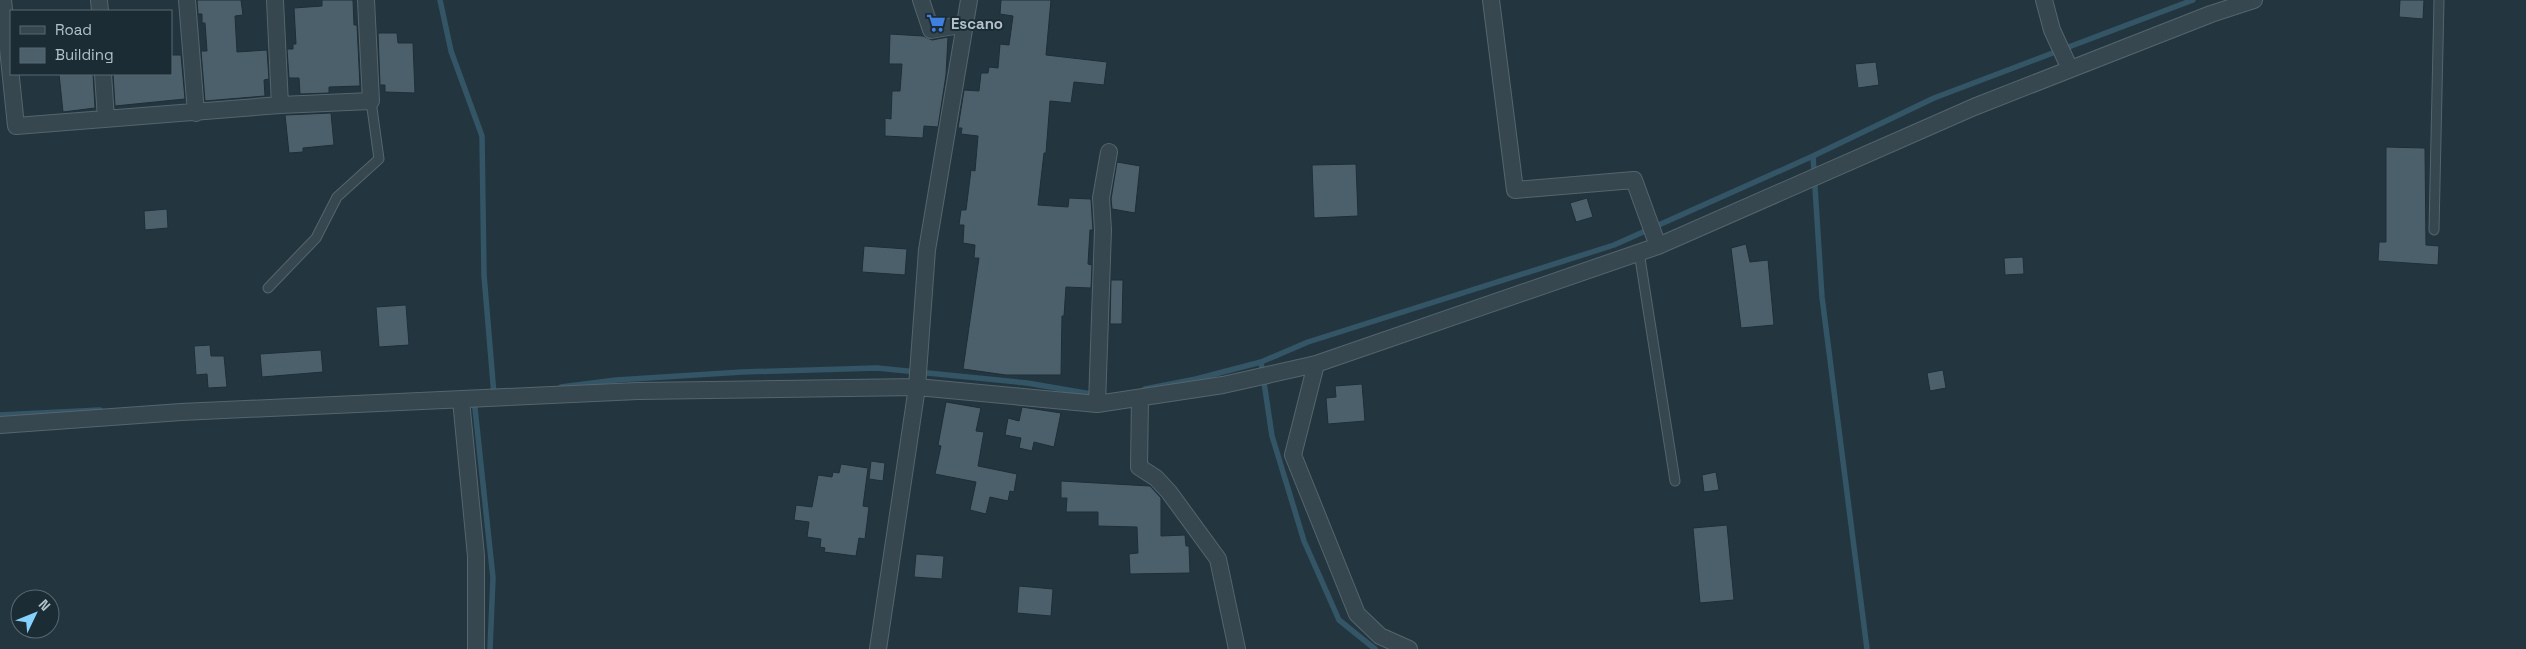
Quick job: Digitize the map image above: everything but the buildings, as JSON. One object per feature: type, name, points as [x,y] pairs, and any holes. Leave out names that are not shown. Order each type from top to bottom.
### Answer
[{"type":"street","points":[[3,0],[10,68]]},
{"type":"street","points":[[187,0],[196,113]]},
{"type":"street","points":[[275,0],[280,105]]},
{"type":"street","points":[[11,75],[16,126],[280,105],[371,101],[366,0]]},
{"type":"street","points":[[921,0],[931,30],[966,24]]},
{"type":"street","points":[[878,649],[917,387],[927,250],[969,0]]},
{"type":"street","points":[[1491,0],[1515,190],[1634,180],[1658,246]]},
{"type":"street","points":[[2044,0],[2052,30],[2070,69]]},
{"type":"street","points":[[0,425],[181,412],[638,391],[917,387],[1097,404],[1223,385],[1316,364],[1658,246],[1974,107],[2070,69],[2210,7],[2254,0]]},
{"type":"street","points":[[103,75],[106,119]]},
{"type":"street","points":[[1097,404],[1103,230],[1101,198],[1109,152]]},
{"type":"street","points":[[1316,364],[1293,455],[1357,614],[1380,636],[1409,649]]},
{"type":"street","points":[[1140,398],[1140,467],[1156,478],[1169,492],[1218,559],[1237,649]]},
{"type":"street","points":[[461,400],[476,556],[476,649]]},
{"type":"lane","points":[[2434,230],[2439,0]]},
{"type":"lane","points":[[268,288],[316,238],[337,197],[379,159],[371,101]]},
{"type":"lane","points":[[1640,252],[1675,482]]},
{"type":"waterway","points":[[440,0],[451,51],[482,136],[484,275],[494,395]]},
{"type":"waterway","points":[[1145,389],[1196,379],[1261,362],[1308,342],[1614,245],[1813,156],[1934,98],[2193,0]]},
{"type":"waterway","points":[[1813,156],[1822,297],[1867,649]]},
{"type":"waterway","points":[[1261,362],[1272,436],[1304,541],[1339,620],[1375,649]]},
{"type":"waterway","points":[[561,387],[616,380],[742,372],[877,368],[1027,383],[1097,395]]},
{"type":"waterway","points":[[474,399],[493,578],[490,649]]},
{"type":"waterway","points":[[0,415],[100,410]]},
{"type":"place","name":"Escano","points":[[936,23]]}]
